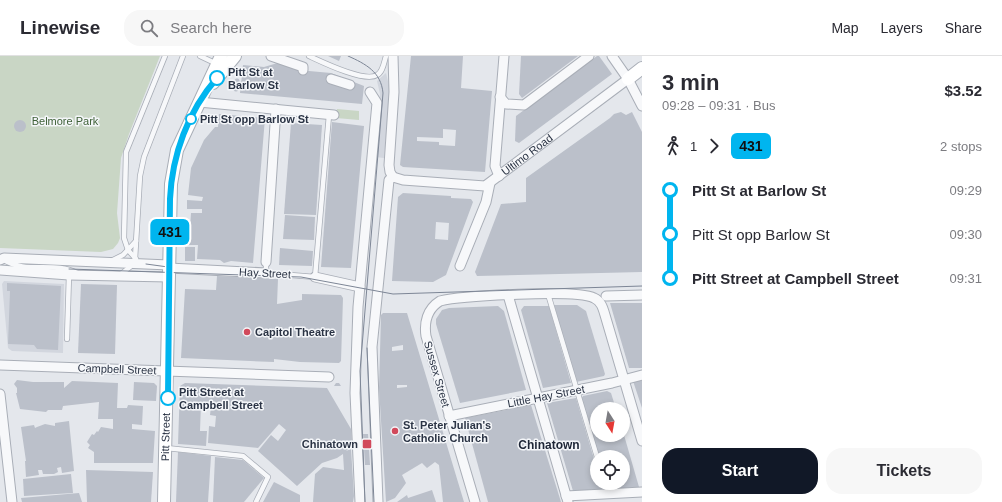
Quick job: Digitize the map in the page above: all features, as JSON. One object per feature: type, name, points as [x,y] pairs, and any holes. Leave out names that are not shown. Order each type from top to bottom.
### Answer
[{"type":"street","name":"Pitt Street","points":[[164,502],[171,184],[173,167],[178,150],[198,102],[205,91],[214,60],[235,56]]},
{"type":"street","points":[[271,56],[303,67],[303,70]]},
{"type":"street","points":[[378,502],[372,347],[389,180],[393,177],[389,167],[394,92],[393,56]]},
{"type":"street","points":[[499,176],[495,166],[504,56]]},
{"type":"street","points":[[500,97],[506,104],[524,105],[589,56]]},
{"type":"street","points":[[612,56],[628,79],[642,106]]},
{"type":"street","name":"Ultimo Road","points":[[393,177],[403,180],[484,186],[642,68]]},
{"type":"street","points":[[331,79],[350,85]]},
{"type":"street","points":[[360,502],[355,393],[360,286],[377,103],[370,92]]},
{"type":"street","points":[[198,102],[332,115]]},
{"type":"street","points":[[266,262],[276,109]]},
{"type":"street","points":[[460,266],[486,202],[490,183]]},
{"type":"street","name":"Hay Street","points":[[1,258],[106,262],[134,261],[169,270]]},
{"type":"street","name":"Hay Street","points":[[0,270],[118,275],[169,270],[266,273]]},
{"type":"street","name":"Hay Street","points":[[315,277],[360,286]]},
{"type":"street","points":[[642,441],[607,320],[600,303],[594,298],[584,294],[508,295],[567,499],[608,493],[642,492]]},
{"type":"street","name":"Sussex Street","points":[[475,502],[426,336],[425,327],[428,316],[434,306],[445,300],[508,295]]},
{"type":"street","points":[[606,296],[642,295]]},
{"type":"street","name":"Campbell Street","points":[[0,365],[329,377]]},
{"type":"street","name":"Little Hay Street","points":[[449,416],[642,375]]},
{"type":"street","points":[[0,394],[1,419],[12,502]]},
{"type":"lane","points":[[134,261],[128,250],[124,234],[126,152],[165,56]]},
{"type":"lane","points":[[118,275],[126,271],[134,261],[140,176],[149,142],[183,56]]},
{"type":"lane","points":[[309,56],[353,74],[371,77],[378,75],[381,71],[386,56]]},
{"type":"lane","points":[[315,277],[332,115]]},
{"type":"lane","points":[[106,262],[121,257],[136,241]]},
{"type":"lane","points":[[1,258],[24,267],[69,268],[73,274],[66,339]]},
{"type":"lane","points":[[266,262],[266,273]]},
{"type":"lane","name":"Hay Street","points":[[266,273],[315,277]]},
{"type":"lane","points":[[548,294],[595,450]]},
{"type":"lane","points":[[166,448],[243,456],[268,477],[256,502]]},
{"type":"shaded area","points":[[386,73],[390,90],[384,158],[375,157],[380,94],[377,81]]},
{"type":"shaded area","points":[[4,281],[64,284],[63,353],[12,351],[8,348],[2,284]]},
{"type":"green space","name":"Belmore Park","points":[[0,56],[160,56],[121,158],[117,213],[120,238],[113,249],[101,252],[0,248]]},
{"type":"green space","points":[[337,109],[359,111],[359,120],[336,118]]},
{"type":"building","points":[[328,56],[341,56],[339,61]]},
{"type":"building","points":[[411,56],[463,56],[461,88],[492,91],[485,172],[403,167],[400,165]],"holes":[[[443,129],[456,130],[455,146],[439,145],[439,142],[417,141],[417,137],[443,138]]]},
{"type":"building","points":[[521,56],[578,56],[522,98],[519,94]]},
{"type":"building","points":[[599,56],[612,74],[519,143],[515,141],[516,116]]},
{"type":"building","points":[[281,62],[298,70],[331,73],[364,86],[362,104],[240,93],[243,65],[264,67]]},
{"type":"building","points":[[237,78],[240,81],[237,84],[234,81]]},
{"type":"building","points":[[236,86],[239,89],[236,92],[233,89]]},
{"type":"building","points":[[621,112],[626,115],[632,112],[642,132],[642,272],[477,276],[475,272],[501,204],[526,202],[526,178],[614,114]]},
{"type":"building","points":[[219,114],[265,118],[253,263],[231,261],[224,263],[220,260],[197,259],[198,245],[189,245],[191,213],[202,213],[202,209],[187,209],[187,200],[202,201],[203,197],[188,195],[191,168],[204,140],[215,127],[218,127]]},
{"type":"building","points":[[18,120],[22,120],[26,126],[22,132],[18,132],[14,128],[14,124]]},
{"type":"building","points":[[332,122],[364,126],[351,268],[321,267]]},
{"type":"building","points":[[291,123],[322,125],[316,215],[284,214]]},
{"type":"building","points":[[403,193],[451,196],[451,198],[471,199],[473,202],[446,275],[433,282],[392,281],[398,197]],"holes":[[[436,222],[449,223],[448,240],[435,239]]]},
{"type":"building","points":[[285,215],[315,217],[314,240],[283,239]]},
{"type":"building","points":[[185,247],[195,247],[195,261],[185,261]]},
{"type":"building","points":[[280,248],[313,251],[312,266],[279,265]]},
{"type":"building","points":[[217,276],[278,279],[277,304],[302,300],[302,294],[341,295],[343,298],[341,361],[339,363],[300,362],[274,359],[274,362],[181,358],[185,289],[216,290]]},
{"type":"building","points":[[7,283],[61,286],[58,350],[37,349],[34,345],[8,344],[10,291],[7,291]]},
{"type":"building","points":[[81,284],[117,285],[115,354],[78,353]]},
{"type":"building","points":[[610,303],[642,303],[642,368],[629,368]]},
{"type":"building","points":[[554,305],[577,305],[586,311],[605,374],[604,376],[576,382]]},
{"type":"building","points":[[498,306],[504,311],[526,390],[460,403],[436,324],[436,319],[442,310],[449,308]]},
{"type":"building","points":[[524,306],[549,306],[571,383],[543,388],[521,310]]},
{"type":"building","points":[[383,313],[407,313],[464,502],[443,502],[439,465],[435,462],[427,468],[422,463],[402,475],[406,483],[395,498],[386,502],[379,388],[381,315]],"holes":[[[403,345],[403,350],[392,351],[392,347]],[[397,385],[407,385],[407,387],[397,388]]]},
{"type":"building","points":[[17,380],[33,382],[64,382],[64,388],[72,381],[118,383],[117,408],[127,408],[128,405],[143,406],[142,425],[132,424],[132,429],[155,431],[153,463],[94,463],[94,452],[88,448],[90,445],[87,442],[92,434],[94,435],[97,431],[98,432],[101,427],[113,429],[113,419],[98,419],[99,402],[63,406],[62,410],[48,410],[46,412],[20,409],[16,393],[17,388],[14,384]]},
{"type":"building","points":[[633,381],[642,381],[642,408]]},
{"type":"building","points":[[134,382],[154,383],[157,386],[156,401],[133,400]]},
{"type":"building","points":[[185,383],[327,388],[351,429],[352,445],[346,451],[351,449],[354,496],[353,502],[313,502],[315,474],[323,467],[344,470],[343,454],[337,458],[322,463],[297,486],[258,451],[271,435],[278,441],[286,430],[279,424],[258,448],[208,443],[209,426],[215,427],[216,416],[210,415],[212,398],[210,404],[201,403],[200,431],[207,431],[206,446],[178,444],[180,386]]},
{"type":"building","points":[[336,383],[339,383],[341,386],[334,386]]},
{"type":"building","points":[[607,391],[611,393],[614,402],[590,402],[590,428],[581,399],[583,396]]},
{"type":"building","points":[[576,398],[591,450],[590,450],[590,490],[573,491],[547,403]]},
{"type":"building","points":[[531,405],[561,502],[488,502],[465,418]]},
{"type":"building","points":[[69,421],[74,471],[62,473],[61,467],[57,468],[58,472],[54,474],[43,474],[42,470],[38,470],[39,475],[26,477],[26,461],[21,427],[34,425],[35,428],[45,424],[55,426],[55,423]]},
{"type":"building","points":[[363,434],[368,434],[370,465],[365,465]]},
{"type":"building","points":[[594,442],[626,442],[628,450],[597,450]]},
{"type":"building","points":[[178,452],[211,456],[208,502],[176,502]]},
{"type":"building","points":[[630,456],[639,487],[630,488]]},
{"type":"building","points":[[215,457],[243,460],[264,478],[244,502],[213,502]]},
{"type":"building","points":[[86,470],[153,472],[151,502],[87,502]]},
{"type":"building","points":[[71,474],[73,493],[24,496],[23,479]]},
{"type":"building","points":[[274,482],[300,495],[300,502],[263,502]]},
{"type":"building","points":[[432,490],[436,502],[397,502],[407,495],[408,498]]},
{"type":"building","points":[[79,493],[82,502],[22,502],[21,498]]},
{"type":"tram line","points":[[348,56],[361,62],[376,74],[382,86],[383,93],[360,371],[365,502]]},
{"type":"tram line","points":[[146,264],[168,267]]},
{"type":"tram line","points":[[69,269],[301,277],[393,294],[642,286]]},
{"type":"tram line","points":[[367,348],[374,502]]},
{"type":"bus line","name":"431","points":[[168,398],[170,199],[173,167],[187,126],[198,102],[205,91],[217,78]]},
{"type":"place","name":"Pitt St at Barlow St","points":[[217,78]]},
{"type":"place","name":"Pitt St opp Barlow St","points":[[191,119]]},
{"type":"place","name":"Capitol Theatre","points":[[247,332]]},
{"type":"place","name":"Pitt Street at Campbell Street","points":[[168,398]]},
{"type":"place","name":"St. Peter Julian's Catholic Church","points":[[395,431]]},
{"type":"place","name":"Chinatown","points":[[367,444]]},
{"type":"district","name":"Chinatown","points":[[549,445]]}]
